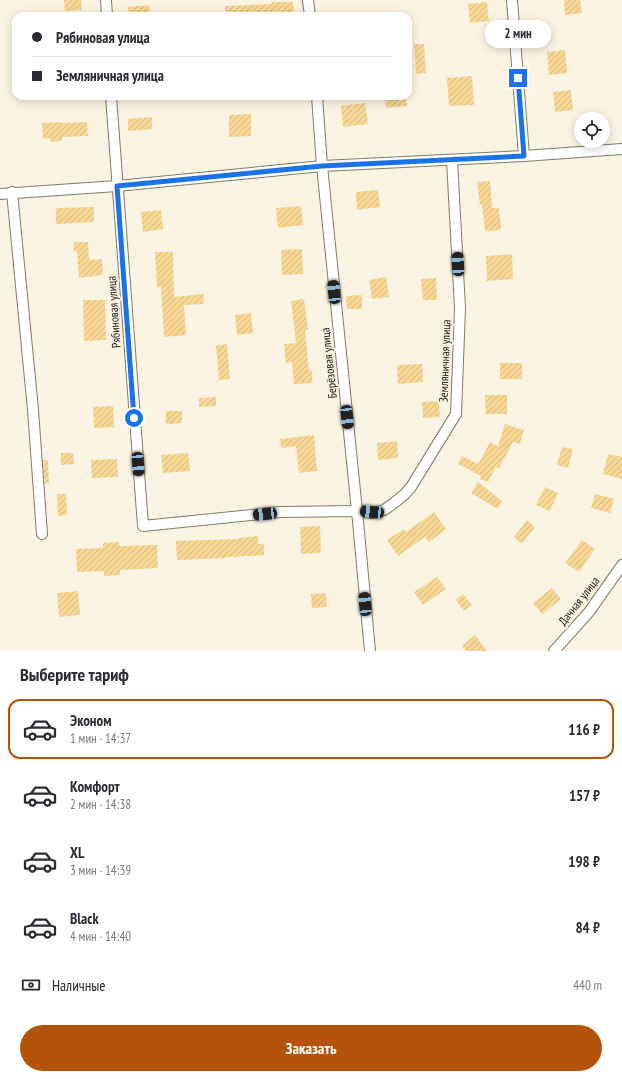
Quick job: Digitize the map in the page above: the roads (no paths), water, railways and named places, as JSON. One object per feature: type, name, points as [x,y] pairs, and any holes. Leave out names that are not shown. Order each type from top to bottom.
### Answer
[{"type":"street","points":[[106,0],[107,12]]},
{"type":"street","points":[[308,0],[310,12]]},
{"type":"street","points":[[512,0],[524,156]]},
{"type":"street","name":"Рябиновая улица","points":[[112,100],[117,186],[142,526]]},
{"type":"street","name":"Берёзовая улица","points":[[317,100],[322,166],[370,651]]},
{"type":"street","points":[[0,194],[117,186],[322,166],[524,156],[622,149]]},
{"type":"street","name":"Земляничная улица","points":[[142,526],[280,512],[372,512],[384,510],[404,495],[411,487],[456,414],[460,308],[452,160]]},
{"type":"street","points":[[12,192],[33,410],[42,534]]},
{"type":"street","name":"Дачная улица","points":[[554,651],[588,612],[622,565]]}]
